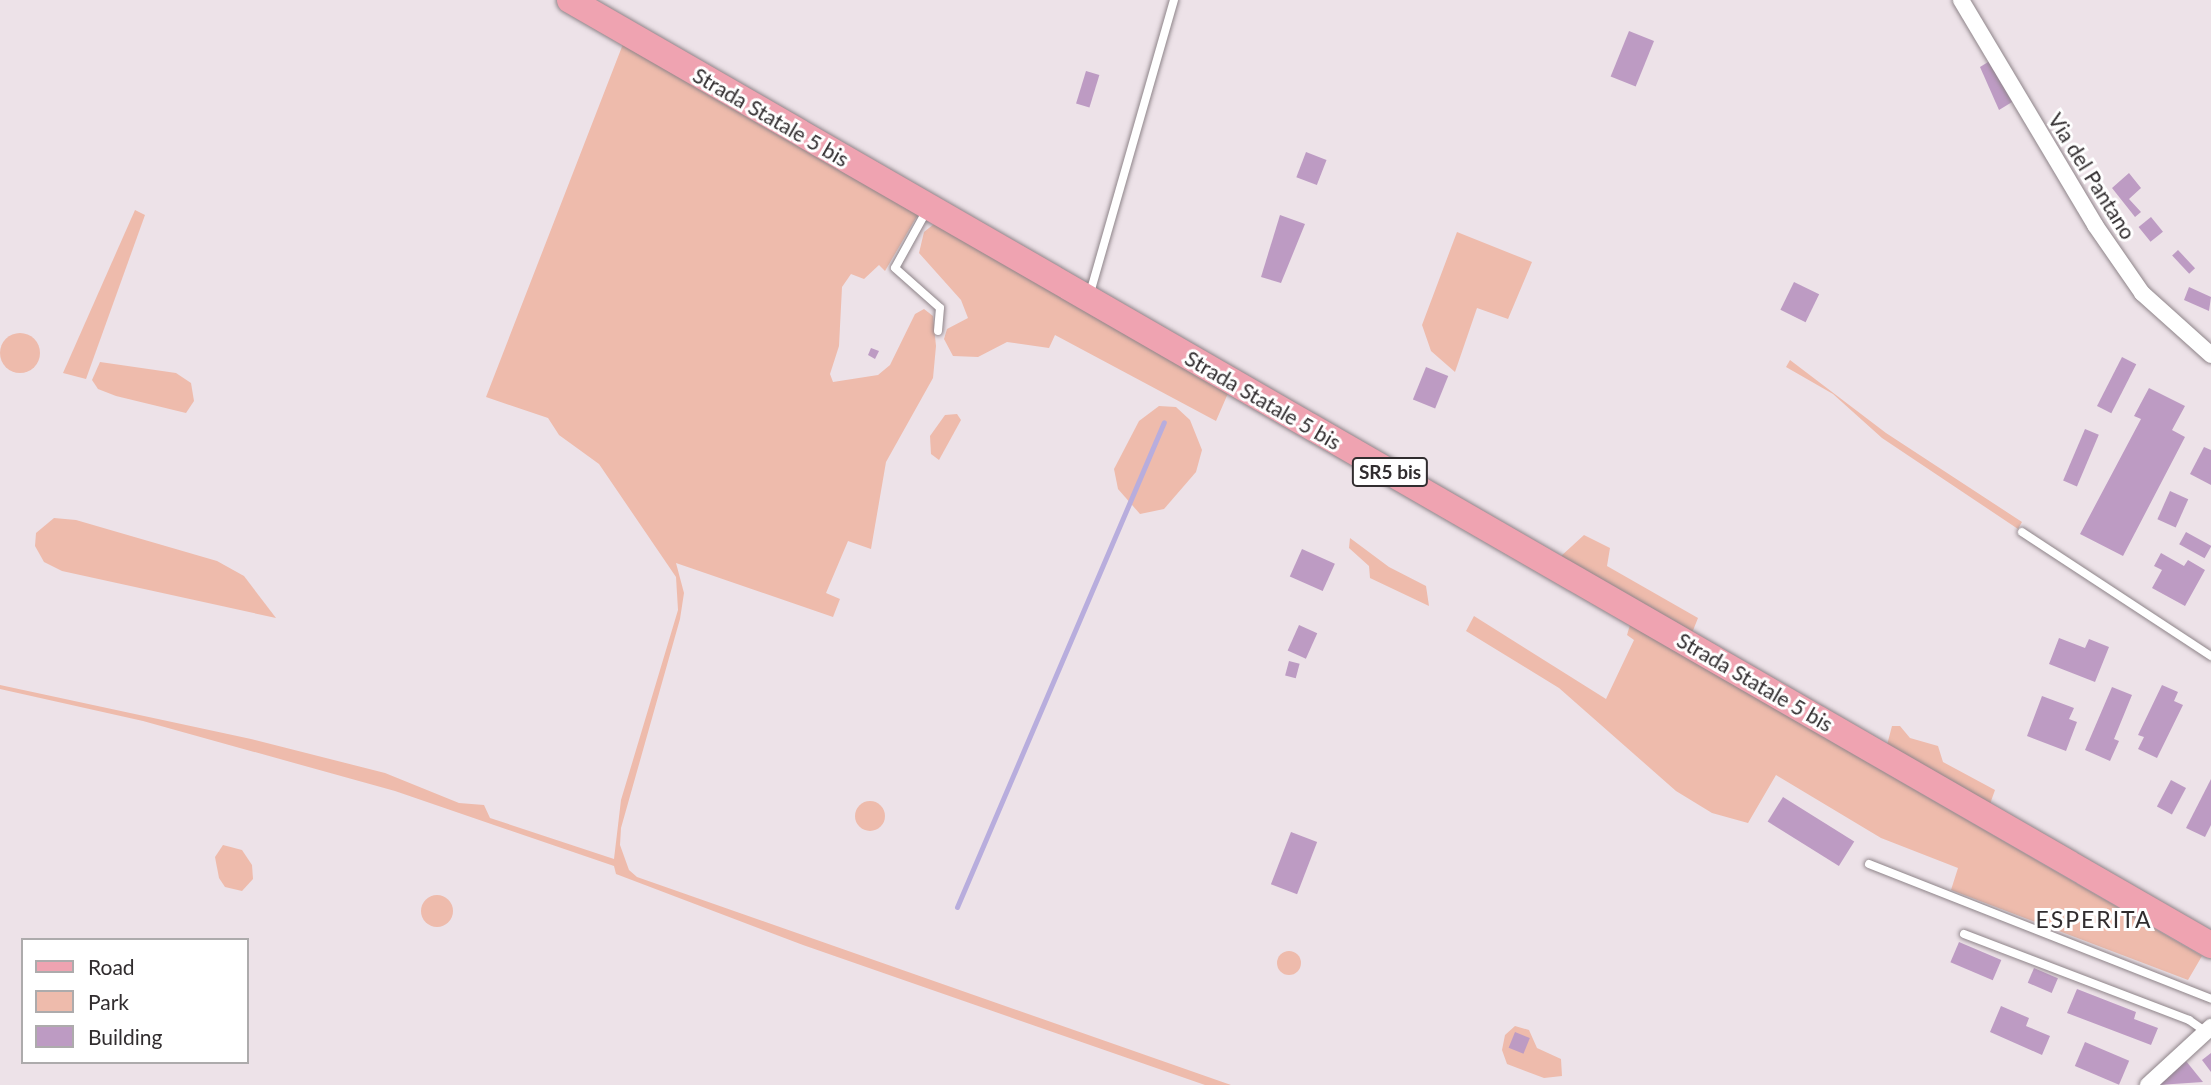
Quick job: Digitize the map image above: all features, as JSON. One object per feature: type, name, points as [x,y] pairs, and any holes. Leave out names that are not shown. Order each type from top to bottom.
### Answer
[{"type":"main road","name":"Strada Statale 5 bis","points":[[570,0],[2211,945]]},
{"type":"street","name":"Via del Pantano","points":[[1961,0],[2095,225],[2134,282],[2190,341],[2211,355]]},
{"type":"street","points":[[2148,1085],[2208,1029]]},
{"type":"lane","points":[[1088,300],[1174,0]]},
{"type":"lane","points":[[928,207],[895,268],[940,308],[938,331]]},
{"type":"lane","points":[[2022,532],[2211,656]]},
{"type":"lane","points":[[1869,864],[2211,999]]},
{"type":"lane","points":[[1964,934],[2208,1029]]},
{"type":"green space","points":[[623,44],[920,211],[885,271],[879,265],[864,279],[851,274],[842,287],[839,346],[830,374],[833,382],[878,375],[890,365],[915,314],[924,309],[933,316],[936,346],[933,378],[886,462],[871,549],[848,541],[826,593],[840,599],[833,617],[676,563],[684,593],[680,619],[621,828],[620,845],[629,870],[637,877],[1231,1085],[1205,1085],[803,945],[616,874],[614,866],[395,791],[143,721],[0,689],[0,685],[251,739],[385,773],[459,803],[484,805],[490,818],[614,859],[621,800],[678,610],[676,577],[599,464],[559,435],[548,418],[486,397]]},
{"type":"green space","points":[[135,210],[145,215],[86,379],[63,373]]},
{"type":"green space","points":[[934,224],[1229,391],[1216,421],[1055,335],[1049,348],[1007,342],[978,357],[953,356],[944,339],[947,329],[968,318],[961,300],[919,253],[924,232]]},
{"type":"green space","points":[[1457,232],[1532,262],[1508,319],[1477,308],[1455,372],[1431,351],[1422,325]]},
{"type":"green space","points":[[20,333],[28,334],[34,339],[39,345],[39,361],[34,367],[28,372],[20,373],[12,372],[6,367],[1,361],[0,353],[1,345],[6,339],[12,334]]},
{"type":"green space","points":[[1790,360],[1886,433],[2022,522],[2018,529],[1882,438],[1833,394],[1786,367]]},
{"type":"green space","points":[[100,362],[176,373],[191,383],[194,401],[186,413],[98,389],[92,380]]},
{"type":"green space","points":[[1159,406],[1176,407],[1190,420],[1202,450],[1196,472],[1164,509],[1140,514],[1118,489],[1114,469],[1139,421]]},
{"type":"green space","points":[[957,414],[961,420],[939,460],[931,454],[930,436],[945,415]]},
{"type":"green space","points":[[54,518],[76,520],[217,561],[244,576],[276,618],[62,571],[44,562],[35,546],[36,533]]},
{"type":"green space","points":[[1584,535],[1610,548],[1607,566],[1698,618],[1692,633],[1560,557]]},
{"type":"green space","points":[[1350,538],[1389,567],[1426,586],[1429,606],[1370,578],[1369,566],[1349,548]]},
{"type":"green space","points":[[1474,616],[1606,699],[1634,640],[1627,635],[1630,625],[2202,956],[2188,980],[1951,890],[1958,868],[1881,838],[1776,775],[1748,823],[1712,813],[1676,791],[1559,688],[1466,631]]},
{"type":"green space","points":[[1892,726],[1900,726],[1910,738],[1938,746],[1943,762],[1995,790],[1990,804],[1887,745]]},
{"type":"green space","points":[[870,801],[876,802],[884,810],[884,822],[876,830],[870,831],[864,830],[856,822],[855,816],[856,810],[864,802]]},
{"type":"green space","points":[[223,845],[242,850],[252,865],[253,879],[242,891],[225,887],[219,878],[215,857]]},
{"type":"green space","points":[[437,895],[449,899],[453,911],[449,923],[437,927],[425,923],[421,911],[425,899]]},
{"type":"green space","points":[[1289,951],[1297,955],[1301,963],[1297,971],[1289,975],[1281,971],[1277,963],[1281,955]]},
{"type":"green space","points":[[1515,1026],[1529,1030],[1537,1048],[1561,1059],[1562,1076],[1544,1078],[1507,1064],[1502,1050],[1505,1035]]},
{"type":"building","points":[[1629,31],[1654,41],[1636,87],[1611,76]]},
{"type":"building","points":[[1993,59],[2017,99],[1999,110],[1980,67]]},
{"type":"building","points":[[1086,71],[1099,75],[1089,108],[1076,104]]},
{"type":"building","points":[[1306,152],[1327,160],[1317,185],[1296,177]]},
{"type":"building","points":[[2129,173],[2141,188],[2129,199],[2141,212],[2135,217],[2112,188]]},
{"type":"building","points":[[1280,215],[1305,224],[1281,283],[1261,277]]},
{"type":"building","points":[[2151,217],[2163,232],[2151,242],[2139,227]]},
{"type":"building","points":[[2178,250],[2195,268],[2189,274],[2172,255]]},
{"type":"building","points":[[1794,282],[1819,294],[1806,322],[1780,310]]},
{"type":"building","points":[[2189,287],[2211,297],[2209,311],[2184,300]]},
{"type":"building","points":[[871,348],[879,351],[875,359],[868,355]]},
{"type":"building","points":[[2122,357],[2136,364],[2111,413],[2097,406]]},
{"type":"building","points":[[1426,367],[1448,376],[1435,408],[1413,399]]},
{"type":"building","points":[[2149,388],[2185,406],[2172,430],[2185,437],[2123,556],[2080,534],[2141,419],[2134,416]]},
{"type":"building","points":[[2085,429],[2099,435],[2077,486],[2063,481]]},
{"type":"building","points":[[2204,447],[2211,450],[2211,485],[2190,474]]},
{"type":"building","points":[[2170,491],[2188,499],[2176,527],[2157,519]]},
{"type":"building","points":[[2186,532],[2211,546],[2205,558],[2179,544]]},
{"type":"building","points":[[1302,549],[1335,564],[1323,591],[1290,576]]},
{"type":"building","points":[[2161,553],[2184,566],[2188,560],[2205,570],[2185,606],[2152,588],[2162,570],[2154,566]]},
{"type":"building","points":[[1299,625],[1317,633],[1306,659],[1288,651]]},
{"type":"building","points":[[2059,638],[2085,648],[2089,639],[2109,647],[2095,682],[2049,664]]},
{"type":"building","points":[[1289,661],[1300,664],[1296,678],[1285,675]]},
{"type":"building","points":[[2162,685],[2178,692],[2174,701],[2183,705],[2157,758],[2138,749],[2144,737],[2138,735]]},
{"type":"building","points":[[2112,687],[2132,695],[2114,739],[2119,741],[2110,761],[2085,750]]},
{"type":"building","points":[[2042,696],[2074,708],[2069,719],[2077,722],[2066,751],[2027,736]]},
{"type":"building","points":[[2211,779],[2211,825],[2205,837],[2186,828]]},
{"type":"building","points":[[2171,780],[2186,788],[2172,814],[2157,806]]},
{"type":"building","points":[[1783,797],[1854,842],[1839,866],[1768,822]]},
{"type":"building","points":[[1291,832],[1317,842],[1297,894],[1271,884]]},
{"type":"building","points":[[1959,942],[2001,960],[1993,980],[1950,962]]},
{"type":"building","points":[[2034,968],[2058,978],[2052,993],[2028,983]]},
{"type":"building","points":[[2077,989],[2136,1012],[2134,1019],[2158,1028],[2151,1045],[2067,1013]]},
{"type":"building","points":[[2001,1006],[2029,1018],[2026,1026],[2050,1036],[2042,1055],[1990,1032]]},
{"type":"building","points":[[1515,1032],[1530,1038],[1523,1054],[1509,1048]]},
{"type":"building","points":[[2085,1042],[2129,1061],[2119,1085],[2075,1066]]},
{"type":"building","points":[[2211,1053],[2211,1072],[2202,1060]]},
{"type":"building","points":[[2186,1061],[2203,1082],[2158,1085]]},
{"type":"waterway","points":[[957,907],[1164,422]]},
{"type":"district","name":"ESPERITA","points":[[2094,919]]}]
